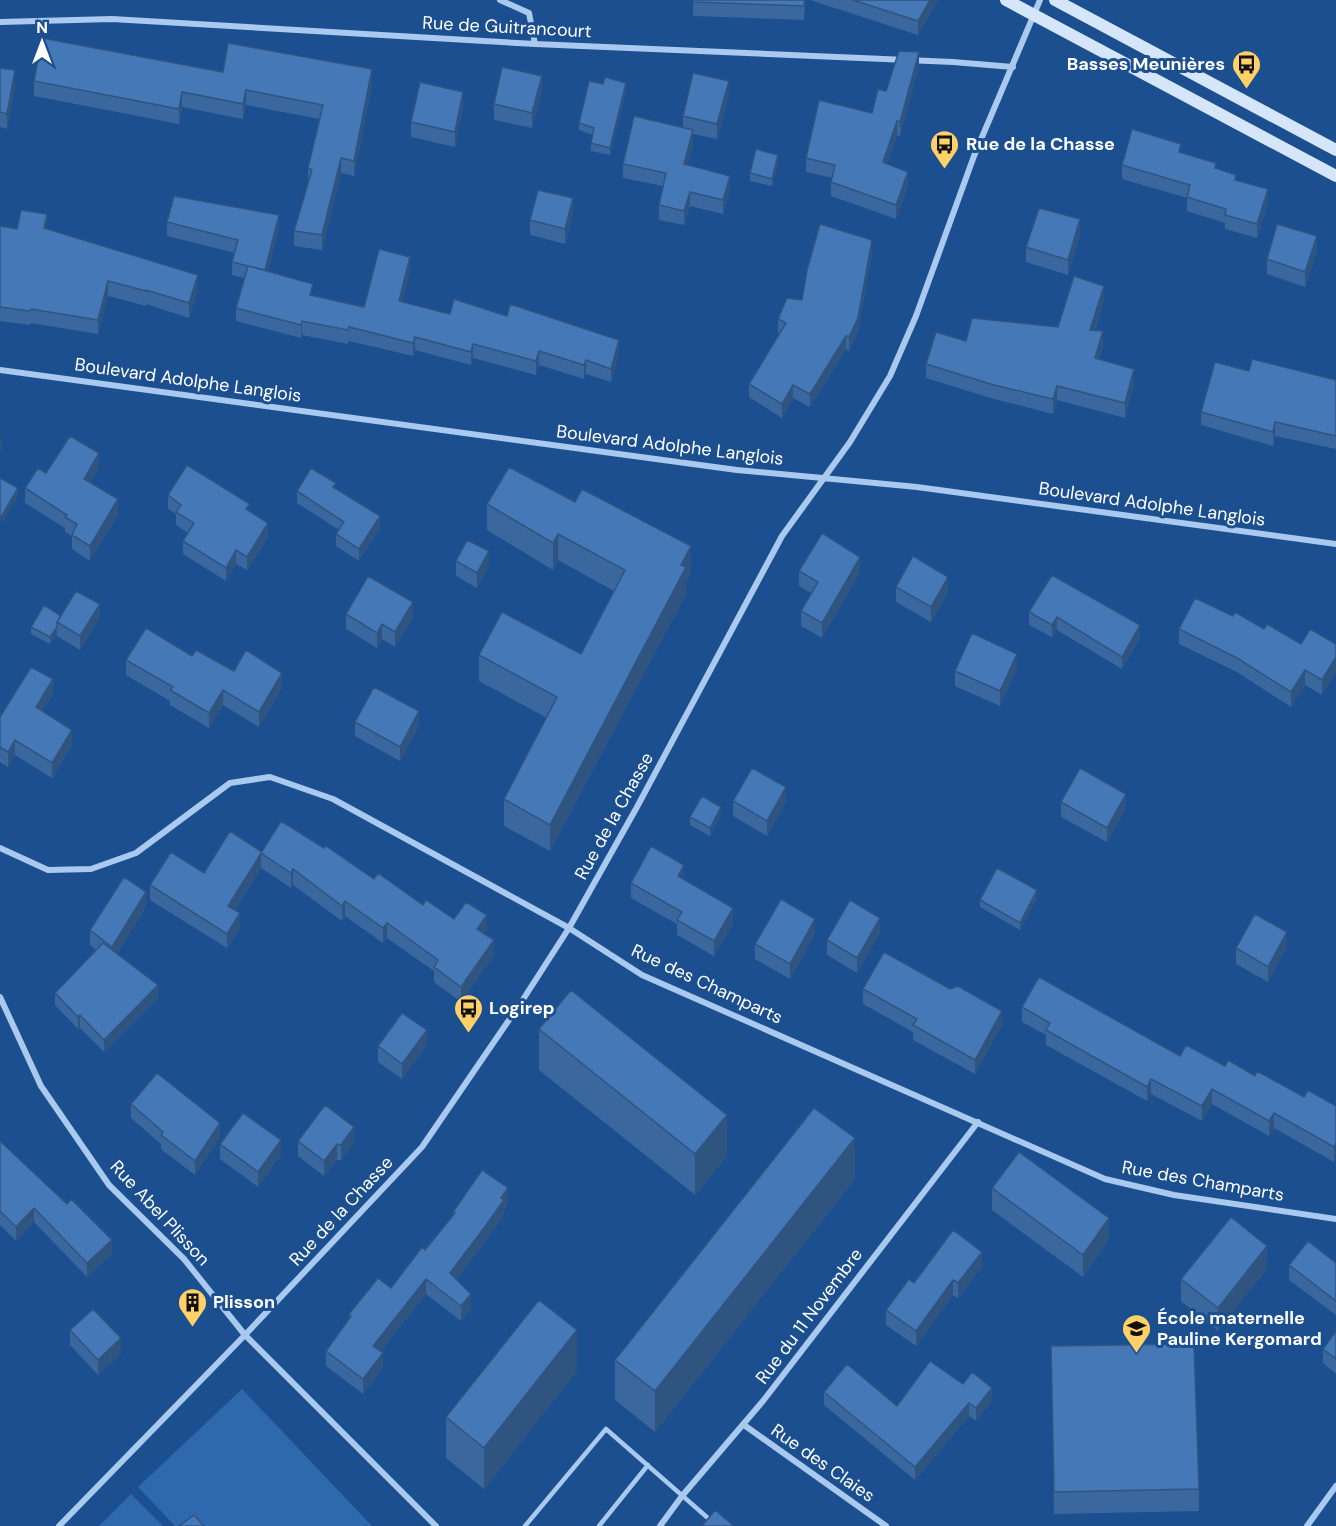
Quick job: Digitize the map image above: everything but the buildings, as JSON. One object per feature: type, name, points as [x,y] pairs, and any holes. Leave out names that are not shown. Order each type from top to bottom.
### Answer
[{"type":"street","points":[[500,0],[529,13],[535,44]]},
{"type":"street","points":[[1006,0],[1336,177]]},
{"type":"street","name":"Rue de la Chasse","points":[[59,1526],[245,1335],[422,1147],[516,1010],[568,928],[637,807],[782,536],[850,442],[890,376],[916,316],[974,156],[1040,0]]},
{"type":"street","points":[[1055,0],[1336,150]]},
{"type":"street","name":"Rue de Guitrancourt","points":[[0,22],[112,19],[535,44],[1012,67]]},
{"type":"street","name":"Boulevard Adolphe Langlois","points":[[0,370],[737,470],[917,487],[1336,544]]},
{"type":"street","name":"Rue des Champarts","points":[[0,848],[48,870],[91,869],[136,853],[230,783],[270,777],[333,799],[568,928],[642,975],[1105,1179],[1174,1195],[1336,1219]]},
{"type":"street","name":"Rue Abel Plisson","points":[[0,997],[41,1086],[109,1185],[184,1259],[245,1335],[436,1526]]},
{"type":"street","name":"Rue du 11 Novembre","points":[[660,1526],[682,1496],[744,1425],[978,1122]]},
{"type":"street","name":"Rue des Claies","points":[[744,1425],[886,1526]]},
{"type":"street","points":[[1307,1526],[1336,1486]]},
{"type":"lane","points":[[525,1526],[606,1429],[717,1526]]},
{"type":"lane","points":[[599,1526],[648,1465]]},
{"type":"shaded area","points":[[242,1389],[372,1526],[175,1526],[138,1487]]},
{"type":"shaded area","points":[[131,1494],[163,1526],[99,1526]]},
{"type":"place","name":"Basses Meunières","points":[[1246,90]]},
{"type":"place","name":"Rue de la Chasse","points":[[945,170]]},
{"type":"place","name":"Logirep","points":[[468,1034]]},
{"type":"place","name":"Plisson","points":[[192,1328]]},
{"type":"place","name":"École maternelle Pauline Kergomard","points":[[1136,1354]]}]
